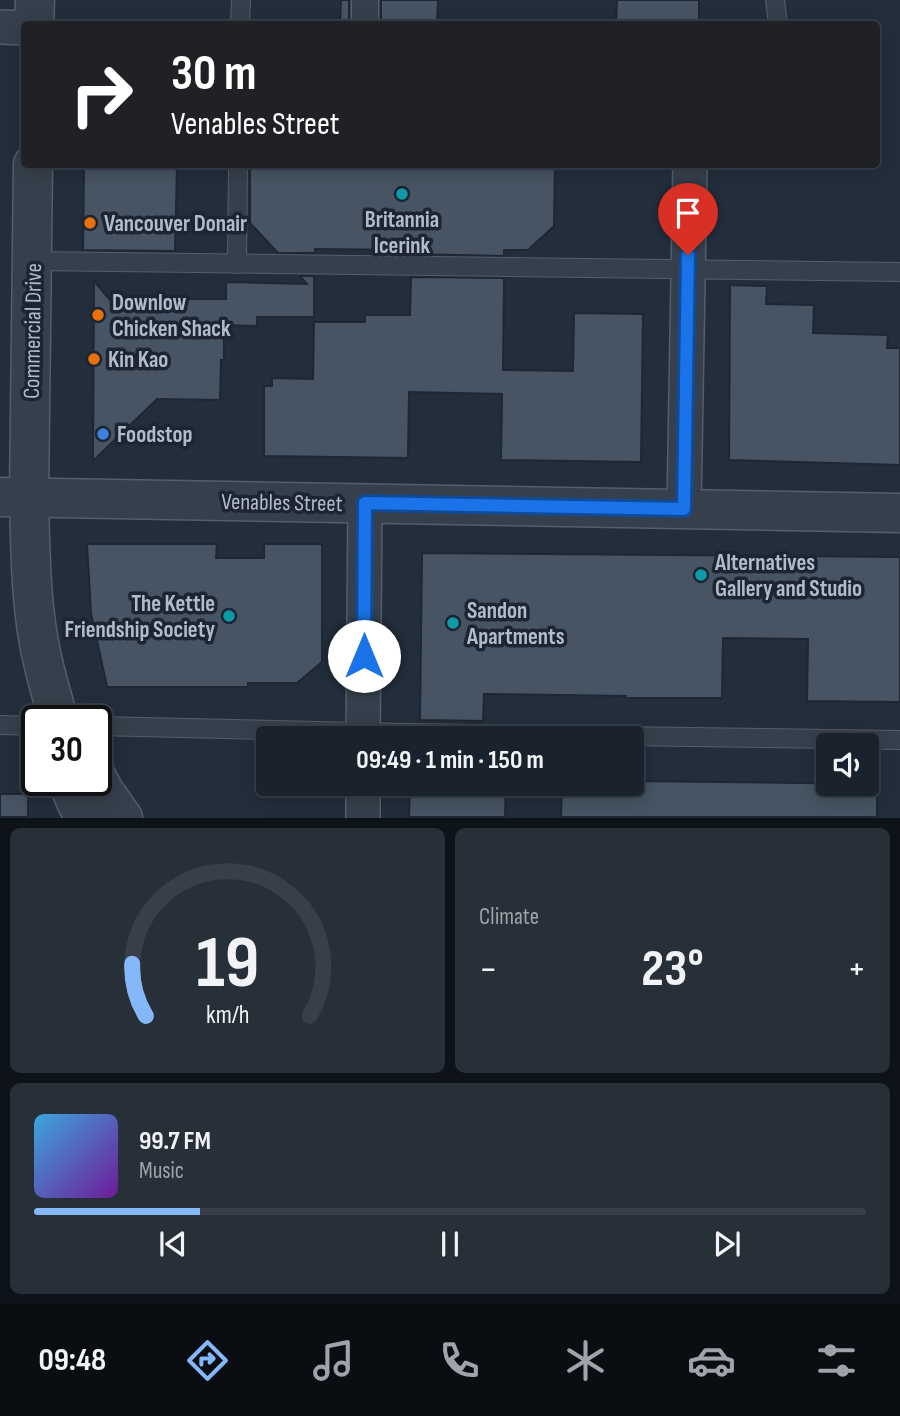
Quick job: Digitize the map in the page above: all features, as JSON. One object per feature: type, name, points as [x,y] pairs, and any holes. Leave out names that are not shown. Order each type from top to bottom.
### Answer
[{"type":"street","points":[[34,21],[35,0]]},
{"type":"street","points":[[365,0],[365,21]]},
{"type":"street","points":[[0,27],[21,28]]},
{"type":"street","name":"Commercial Drive","points":[[33,168],[33,261],[14,497],[47,680],[54,705]]},
{"type":"street","points":[[684,509],[690,168]]},
{"type":"street","name":"Venables Street","points":[[14,497],[900,513]]},
{"type":"street","points":[[363,726],[365,503]]},
{"type":"street","points":[[74,796],[86,817]]},
{"type":"street","points":[[108,796],[123,817]]},
{"type":"street","points":[[363,796],[363,817]]},
{"type":"lane","points":[[240,21],[241,0]]},
{"type":"lane","points":[[775,0],[778,21]]},
{"type":"lane","points":[[237,264],[238,168]]},
{"type":"lane","points":[[33,261],[900,272]]},
{"type":"lane","points":[[0,725],[21,726]]},
{"type":"lane","points":[[112,727],[256,731]]},
{"type":"lane","points":[[644,738],[900,740]]},
{"type":"building","points":[[341,0],[349,0],[349,21],[340,21]]},
{"type":"building","points":[[381,0],[438,0],[437,21],[381,21]]},
{"type":"building","points":[[617,0],[699,0],[699,21],[616,21]]},
{"type":"building","points":[[84,168],[177,168],[175,251],[83,250]]},
{"type":"building","name":"Britannia Icerink","points":[[250,168],[555,168],[554,226],[528,250],[504,250],[504,256],[411,254],[411,250],[315,249],[315,253],[278,253],[250,223]]},
{"type":"building","points":[[300,276],[314,276],[314,317],[257,317],[257,326],[224,325],[220,400],[157,399],[93,461],[94,281],[115,306],[182,306],[182,299],[226,299],[226,282],[307,284]]},
{"type":"building","points":[[411,277],[504,278],[503,370],[573,371],[574,313],[643,314],[641,462],[501,460],[502,394],[409,392],[408,458],[264,456],[264,386],[272,386],[272,378],[313,379],[314,322],[365,322],[365,315],[410,315]]},
{"type":"building","points":[[730,285],[767,286],[766,304],[814,305],[813,333],[888,335],[887,348],[900,348],[900,465],[729,460]]},
{"type":"building","points":[[87,544],[217,544],[216,558],[264,558],[264,544],[322,544],[322,662],[297,683],[248,683],[248,687],[107,687],[91,613]]},
{"type":"building","points":[[422,553],[900,557],[900,702],[807,701],[808,639],[723,638],[722,698],[484,694],[483,721],[420,720]]},
{"type":"building","points":[[644,781],[816,783],[816,796],[877,796],[877,817],[561,817],[562,796],[644,796]]},
{"type":"building","points":[[0,794],[28,796],[28,817],[0,817]]},
{"type":"building","points":[[410,796],[506,796],[505,817],[409,817]]},
{"type":"place","name":"Britannia Icerink","points":[[402,194]]},
{"type":"place","name":"Vancouver Donair","points":[[90,223]]},
{"type":"place","name":"Downlow Chicken Shack","points":[[98,315]]},
{"type":"place","name":"Kin Kao","points":[[94,359]]},
{"type":"place","name":"Foodstop","points":[[103,434]]},
{"type":"place","name":"Alternatives Gallery and Studio","points":[[701,575]]},
{"type":"place","name":"The Kettle Friendship Society","points":[[229,616]]},
{"type":"place","name":"Sandon Apartments","points":[[453,623]]},
{"type":"route","points":[[364,656],[365,503],[684,509],[688,255]]}]
